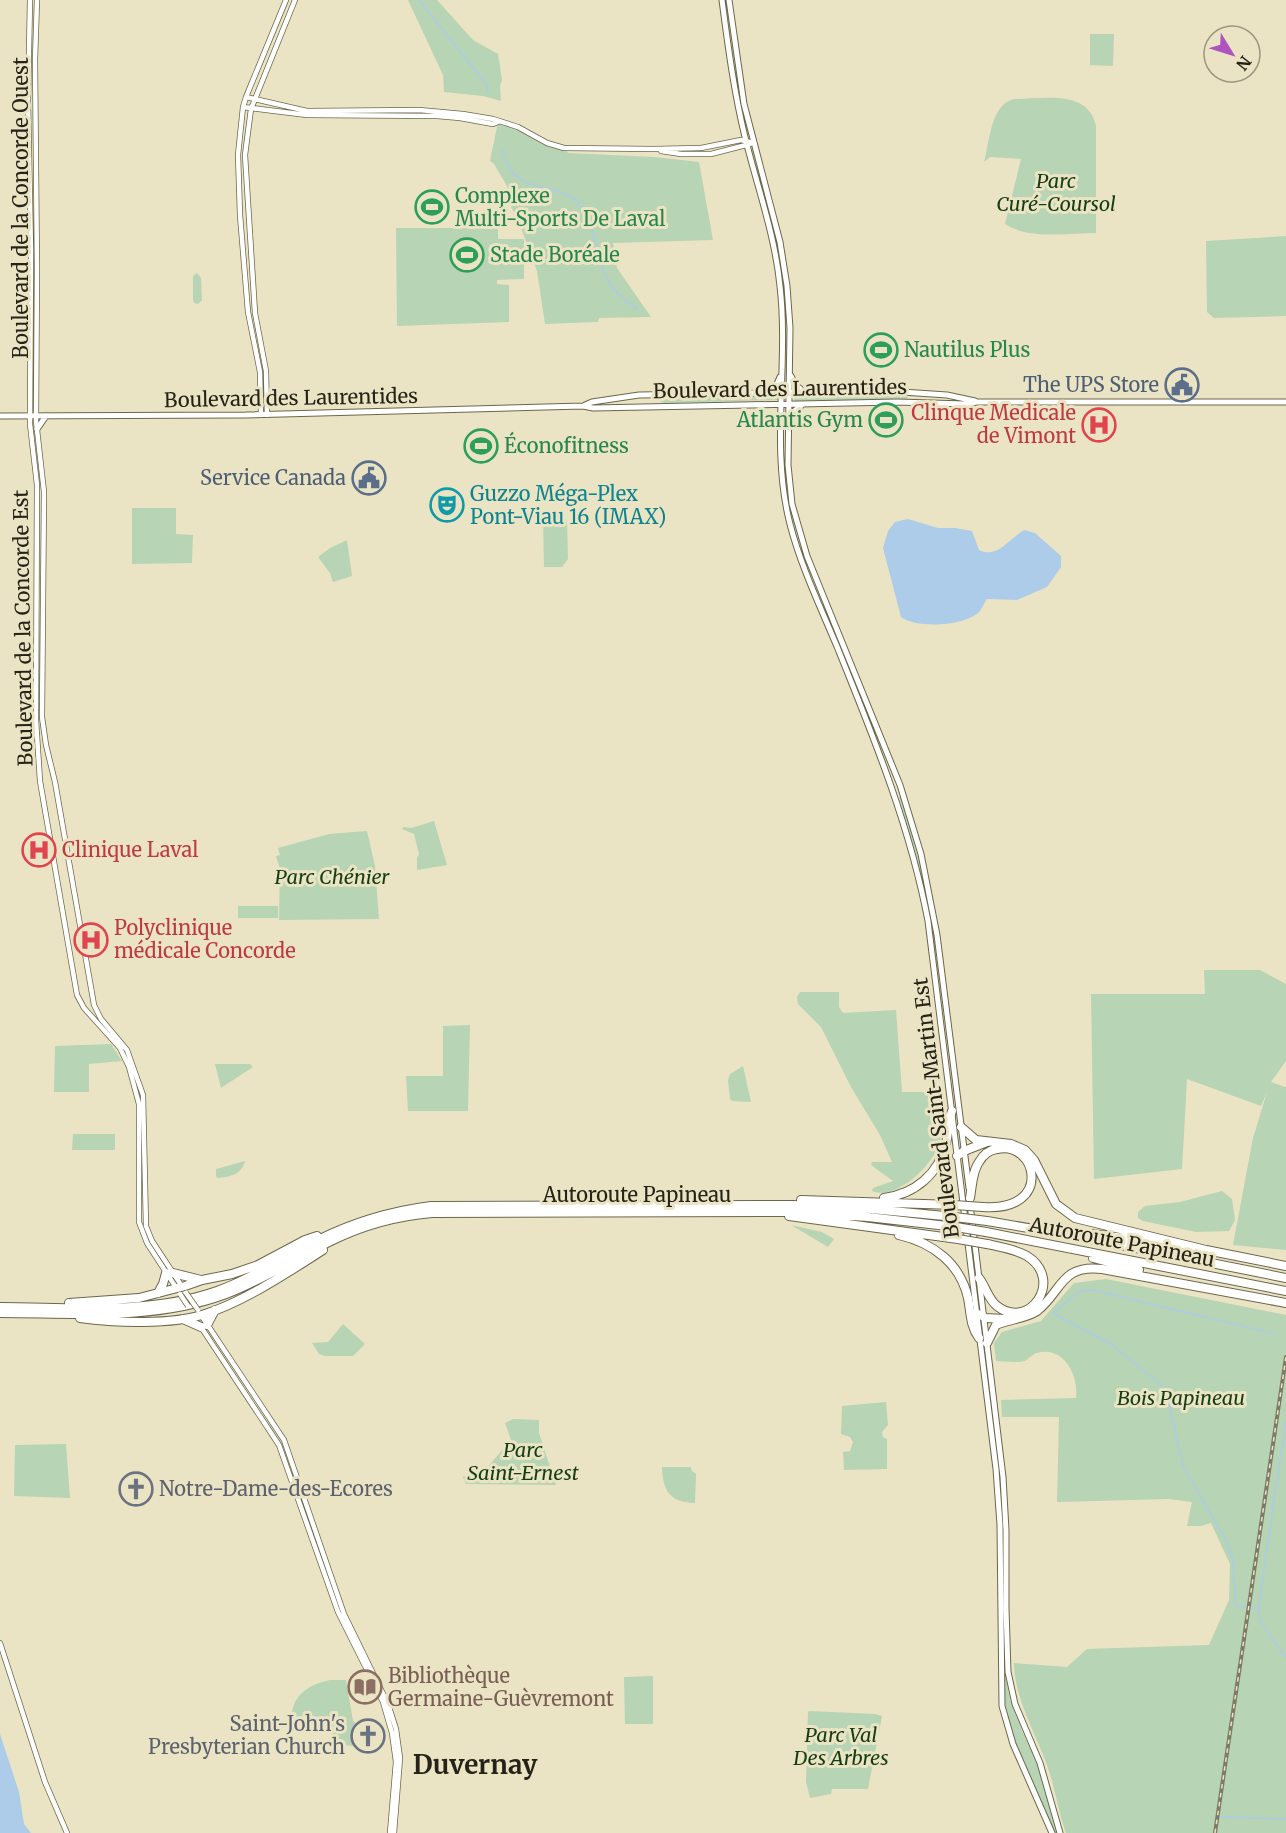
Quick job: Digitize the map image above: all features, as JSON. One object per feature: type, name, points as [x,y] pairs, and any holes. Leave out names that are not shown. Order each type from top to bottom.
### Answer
[{"type":"highway","points":[[866,1201],[902,1194],[929,1177],[943,1155],[952,1111]]},
{"type":"highway","points":[[961,1127],[972,1138],[1011,1144],[1028,1152],[1055,1202],[1072,1217],[1206,1250],[1282,1265]]},
{"type":"highway","points":[[961,1153],[987,1142]]},
{"type":"highway","points":[[744,1205],[799,1200],[983,1207],[1011,1205],[1028,1193],[1032,1183],[1028,1162],[1021,1154],[1003,1148],[992,1150],[984,1155],[975,1169],[970,1198]]},
{"type":"highway","name":"Autoroute Papineau","points":[[0,1307],[138,1313],[194,1304],[249,1284],[354,1228],[395,1212],[442,1206],[744,1205],[859,1208],[991,1221],[1282,1277]]},
{"type":"highway","points":[[759,1211],[958,1239],[1015,1250],[1032,1259],[1043,1275],[1043,1290],[1031,1307],[1023,1311],[1012,1312],[1002,1309],[993,1302],[980,1278]]},
{"type":"highway","name":"Autoroute Papineau","points":[[354,1228],[400,1217],[446,1212],[759,1211],[856,1215],[986,1232],[1286,1292]]},
{"type":"highway","points":[[991,1221],[1206,1250]]},
{"type":"highway","points":[[870,1226],[921,1242],[947,1260],[957,1272],[964,1286],[973,1330],[983,1340],[996,1325],[1037,1311],[1063,1280],[1075,1272],[1086,1269],[1102,1269],[1286,1303]]},
{"type":"highway","points":[[53,1310],[78,1302],[132,1299],[181,1290],[202,1280],[246,1270],[305,1240],[354,1228]]},
{"type":"highway","points":[[53,1310],[94,1320],[183,1319],[215,1310],[252,1292],[354,1228]]},
{"type":"highway","points":[[1056,1245],[1106,1262],[1220,1290]]},
{"type":"highway","points":[[158,1293],[170,1273],[202,1280]]},
{"type":"highway","name":"Autoroute Papineau","points":[[0,1313],[53,1310]]},
{"type":"highway","points":[[183,1319],[204,1326],[215,1310]]},
{"type":"highway","points":[[980,1315],[1016,1319]]},
{"type":"main road","points":[[722,0],[734,85],[778,272],[783,318],[783,371],[786,392]]},
{"type":"main road","points":[[729,0],[742,92],[786,273],[790,318],[790,372],[786,392]]},
{"type":"main road","points":[[766,393],[777,385],[783,371]]},
{"type":"main road","points":[[790,372],[795,384],[804,392]]},
{"type":"main road","name":"Boulevard des Laurentides","points":[[583,406],[592,402],[639,395],[786,392],[909,391],[964,397],[977,402]]},
{"type":"main road","name":"Boulevard Saint-Martin Est","points":[[786,392],[781,465],[785,503],[792,531],[896,797],[912,849],[927,915],[952,1111],[970,1198],[980,1278],[980,1315]]},
{"type":"main road","name":"Boulevard des Laurentides","points":[[0,416],[264,415],[583,406],[593,408],[912,402],[966,404],[977,402],[1286,403]]},
{"type":"main road","points":[[788,422],[793,412],[803,404]]},
{"type":"main road","name":"Boulevard Saint-Martin Est","points":[[785,405],[788,422],[788,472],[798,531],[904,797],[921,854],[936,922],[961,1127],[961,1153],[998,1492],[1002,1706],[1012,1744],[1052,1833]]},
{"type":"main road","points":[[37,429],[46,416]]},
{"type":"main road","name":"Boulevard Saint-Martin Est","points":[[983,1340],[1004,1487],[1007,1651],[1010,1682],[1018,1713],[1040,1763],[1060,1833]]},
{"type":"street","name":"Boulevard de la Concorde Ouest","points":[[30,0],[28,51],[33,416]]},
{"type":"street","name":"Boulevard de la Concorde Ouest","points":[[33,416],[37,265],[34,60],[37,0]]},
{"type":"street","points":[[264,415],[261,375],[248,312],[240,215],[238,154],[243,107],[286,0]]},
{"type":"street","points":[[264,415],[266,377],[255,313],[245,155],[251,109],[295,0]]},
{"type":"street","points":[[246,98],[307,111],[450,112],[493,119],[530,133],[555,147],[653,149],[698,155],[754,143]]},
{"type":"street","points":[[243,107],[307,115],[437,116],[493,124],[498,122]]},
{"type":"street","name":"Boulevard de la Concorde Est","points":[[33,416],[37,429],[44,489],[42,706],[44,734],[55,778],[94,1005],[99,1017],[127,1050],[144,1097],[145,1223],[152,1241],[196,1314],[285,1442],[344,1614],[388,1704],[396,1730],[400,1758],[392,1833]]},
{"type":"street","name":"Boulevard de la Concorde Est","points":[[33,416],[37,489],[36,714],[41,788],[77,995],[86,1012],[121,1050],[136,1089],[139,1106],[139,1222],[146,1243],[170,1273]]},
{"type":"street","points":[[0,1643],[45,1782],[67,1833]]},
{"type":"green space","points":[[408,0],[437,0],[473,40],[498,54],[502,80],[501,101],[483,96],[444,92],[443,75]]},
{"type":"green space","points":[[1090,34],[1114,34],[1113,66],[1090,65]]},
{"type":"green space","name":"Parc Curé-Coursol","points":[[1051,98],[1074,101],[1084,106],[1091,114],[1096,126],[1096,233],[1037,234],[1005,224],[1021,159],[990,157],[984,162],[996,116],[1006,103],[1014,99]]},
{"type":"green space","points":[[498,122],[518,127],[564,148],[568,153],[654,157],[699,162],[713,240],[613,243],[617,268],[651,317],[599,318],[598,322],[545,324],[537,271],[519,222],[504,193],[508,190],[507,186],[490,161]]},
{"type":"green space","points":[[396,228],[498,228],[498,239],[524,239],[524,279],[497,280],[497,284],[509,285],[509,322],[397,326]]},
{"type":"green space","points":[[1286,236],[1286,316],[1214,318],[1207,312],[1206,241]]},
{"type":"green space","points":[[197,273],[201,278],[202,300],[198,304],[193,300],[193,276]]},
{"type":"green space","points":[[894,394],[908,397],[907,399],[794,401],[794,396]]},
{"type":"green space","points":[[778,396],[778,400],[665,403],[654,400],[675,397]]},
{"type":"green space","points":[[132,508],[176,508],[176,534],[193,535],[192,563],[132,564]]},
{"type":"green space","points":[[562,516],[567,521],[568,559],[562,567],[544,567],[543,517]]},
{"type":"green space","points":[[347,540],[352,576],[333,582],[330,573],[318,557]]},
{"type":"green space","points":[[899,797],[901,797],[907,817],[923,878],[938,961],[919,865]]},
{"type":"green space","points":[[434,821],[447,865],[417,870],[419,854],[414,834],[402,829]]},
{"type":"green space","name":"Parc Chénier","points":[[367,831],[375,866],[379,919],[279,920],[280,869],[276,856],[280,855],[278,848],[329,834]]},
{"type":"green space","points":[[238,906],[278,906],[278,918],[238,918]]},
{"type":"green space","points":[[1204,970],[1260,970],[1286,984],[1286,1061],[1271,1082],[1286,1086],[1286,1250],[1233,1245],[1253,1138],[1267,1092],[1261,1106],[1187,1079],[1182,1169],[1094,1179],[1091,994],[1205,994]]},
{"type":"green space","points":[[800,992],[839,992],[839,1007],[843,1013],[896,1010],[902,1092],[939,1092],[941,1125],[939,1144],[935,1153],[912,1180],[892,1191],[881,1193],[872,1191],[873,1188],[893,1181],[871,1165],[872,1162],[892,1162],[880,1135],[851,1087],[821,1027],[798,1004],[797,997]]},
{"type":"green space","points":[[470,1025],[468,1111],[408,1111],[406,1076],[443,1076],[443,1026]]},
{"type":"green space","points":[[111,1044],[122,1061],[89,1064],[89,1092],[54,1092],[55,1046]]},
{"type":"green space","points":[[215,1064],[250,1064],[253,1067],[221,1088]]},
{"type":"green space","points":[[743,1066],[751,1102],[730,1099],[728,1080],[730,1074]]},
{"type":"green space","points":[[73,1134],[115,1134],[115,1150],[72,1150]]},
{"type":"green space","points":[[245,1161],[235,1174],[217,1178],[216,1169]]},
{"type":"green space","points":[[1222,1191],[1232,1199],[1235,1220],[1229,1231],[1196,1232],[1138,1218],[1138,1212],[1145,1206],[1180,1202]]},
{"type":"green space","points":[[791,1225],[822,1232],[834,1239],[828,1247]]},
{"type":"green space","name":"Bois Papineau","points":[[1106,1279],[1286,1315],[1286,1833],[1066,1833],[1047,1765],[1026,1716],[1015,1677],[1014,1663],[1067,1667],[1087,1649],[1209,1645],[1229,1600],[1230,1564],[1211,1523],[1187,1526],[1192,1502],[1169,1499],[1057,1502],[1059,1417],[1002,1417],[1001,1400],[1076,1398],[1076,1389],[1068,1364],[1055,1354],[1037,1353],[1021,1362],[996,1361],[994,1343],[1002,1332],[1041,1321],[1074,1283]]},
{"type":"green space","points":[[343,1324],[365,1344],[353,1356],[319,1354],[312,1343],[328,1342]]},
{"type":"green space","points":[[886,1402],[888,1425],[882,1432],[883,1437],[887,1439],[887,1469],[844,1470],[843,1452],[850,1451],[853,1442],[850,1437],[841,1434],[842,1406]]},
{"type":"green space","name":"Parc Saint-Ernest","points":[[513,1419],[539,1420],[539,1433],[556,1485],[466,1484],[463,1477],[478,1468],[485,1470],[511,1440],[505,1423]]},
{"type":"green space","points":[[66,1444],[70,1498],[14,1496],[15,1445]]},
{"type":"green space","points":[[662,1467],[691,1467],[696,1474],[695,1503],[679,1500],[670,1494],[664,1483]]},
{"type":"green space","points":[[1004,1667],[1010,1700],[1036,1761],[1057,1833],[1051,1826],[1012,1735],[1004,1698]]},
{"type":"green space","points":[[653,1676],[653,1724],[625,1724],[624,1677]]},
{"type":"green space","points":[[330,1680],[346,1680],[355,1722],[356,1746],[341,1745],[326,1727],[293,1726],[295,1701],[306,1690]]},
{"type":"green space","name":"Parc Val Des Arbres","points":[[809,1711],[882,1716],[868,1789],[832,1789],[831,1794],[810,1798],[806,1782]]},
{"type":"water","points":[[908,519],[938,528],[972,531],[979,550],[985,552],[992,552],[1003,547],[1024,530],[1035,533],[1061,556],[1061,567],[1047,587],[1017,600],[987,599],[979,612],[972,617],[941,624],[908,621],[901,617],[883,548],[888,531],[895,522]]},
{"type":"water","points":[[0,1734],[19,1792],[24,1824],[31,1833],[0,1833]]},
{"type":"waterway","points":[[419,0],[487,85],[487,94]]},
{"type":"waterway","points":[[502,148],[507,164],[515,175],[525,182],[561,192],[579,204],[593,232],[604,272],[611,285],[637,309]]},
{"type":"waterway","points":[[1259,1609],[1236,1606],[1233,1561],[1228,1544],[1183,1466],[1169,1404],[1161,1385],[1114,1346],[1053,1313],[1080,1291],[1093,1290],[1275,1334]]},
{"type":"waterway","points":[[1286,1420],[1258,1610],[1261,1622],[1286,1658]]},
{"type":"waterway","points":[[1219,1817],[1286,1819]]},
{"type":"railway","points":[[1215,1833],[1286,1357]]},
{"type":"place","name":"Complexe Multi-Sports De Laval","points":[[432,207]]},
{"type":"place","name":"Stade Boréale","points":[[467,255]]},
{"type":"place","name":"Nautilus Plus","points":[[881,350]]},
{"type":"place","name":"The UPS Store","points":[[1182,385]]},
{"type":"place","name":"Atlantis Gym","points":[[886,420]]},
{"type":"place","name":"Clinque Medicale de Vimont","points":[[1099,425]]},
{"type":"place","name":"Éconofitness","points":[[481,446]]},
{"type":"place","name":"Service Canada","points":[[369,478]]},
{"type":"place","name":"Guzzo Méga-Plex Pont-Viau 16 (IMAX)","points":[[447,505]]},
{"type":"place","name":"Clinique Laval","points":[[39,850]]},
{"type":"place","name":"Polyclinique médicale Concorde","points":[[91,940]]},
{"type":"place","name":"Notre-Dame-des-Ecores","points":[[136,1489]]},
{"type":"place","name":"Bibliothèque Germaine-Guèvremont","points":[[365,1687]]},
{"type":"place","name":"Saint-John's Presbyterian Church","points":[[368,1736]]},
{"type":"district","name":"Duvernay","points":[[475,1765]]}]
